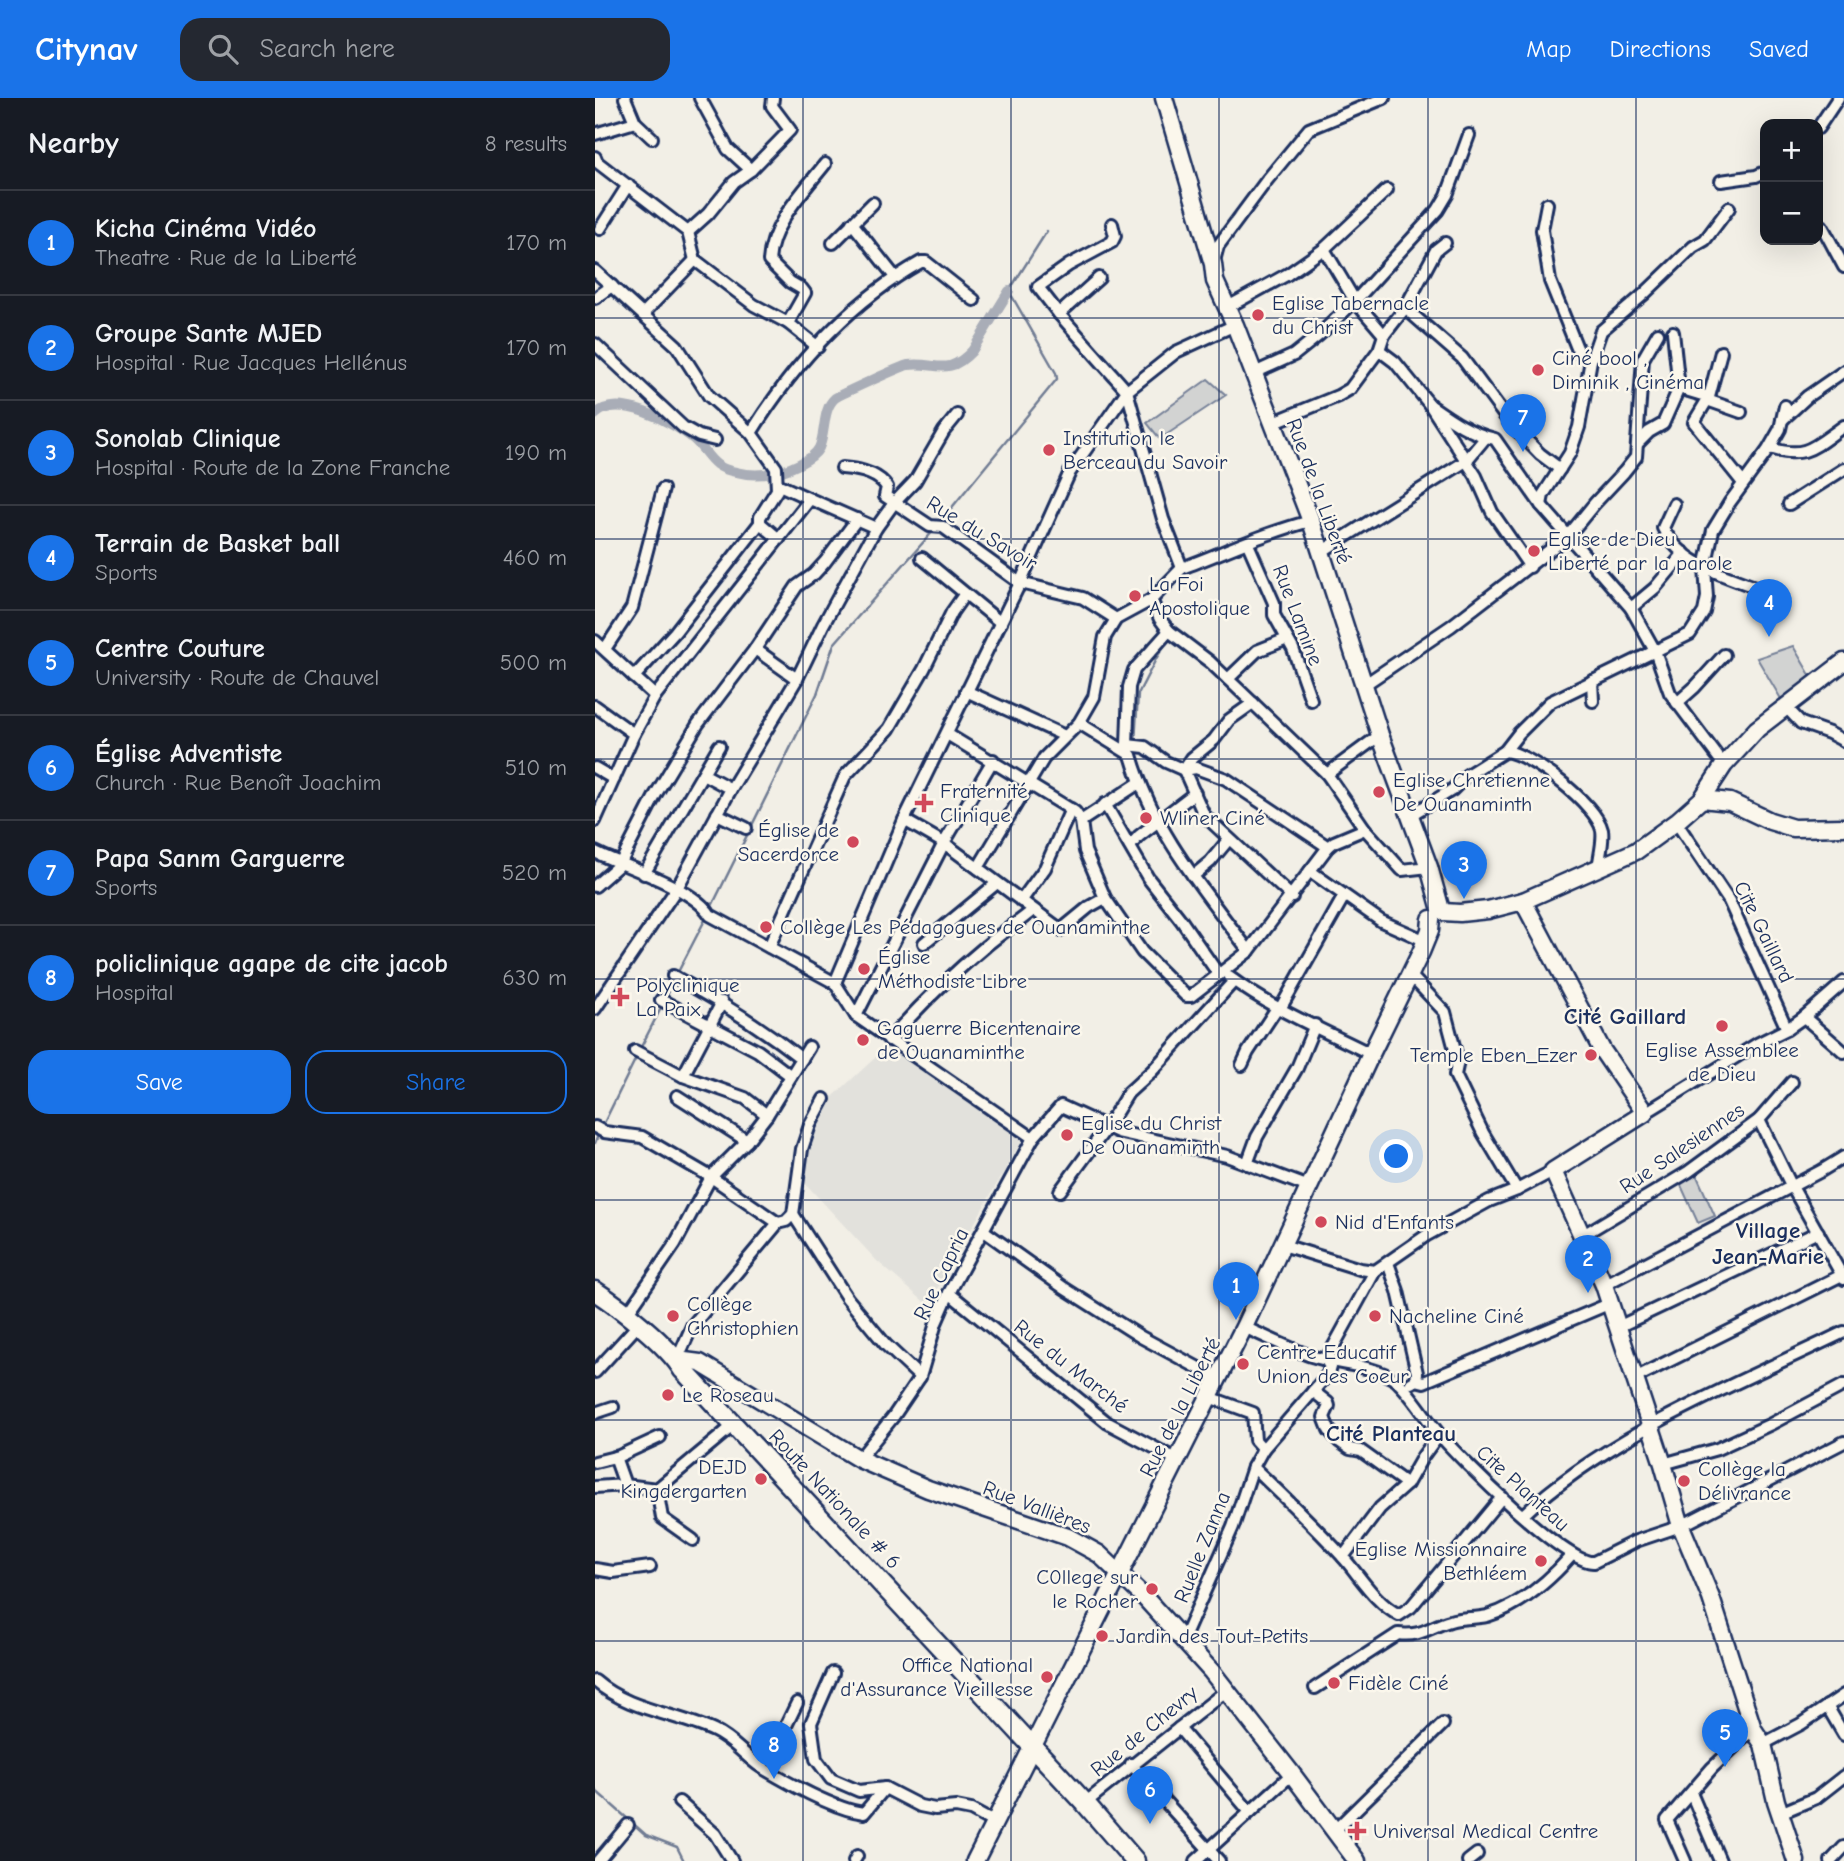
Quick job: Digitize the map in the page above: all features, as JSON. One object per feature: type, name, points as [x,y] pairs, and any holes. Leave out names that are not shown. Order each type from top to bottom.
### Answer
[{"type":"main road","name":"Route Nationale # 6","points":[[595,1291],[633,1320],[677,1360],[683,1370],[1085,1803],[1135,1861]]},
{"type":"street","points":[[625,98],[635,122],[652,138]]},
{"type":"street","points":[[700,98],[728,149],[751,170]]},
{"type":"street","points":[[688,232],[708,214],[734,182],[751,170],[790,130],[772,106],[773,98]]},
{"type":"street","name":"Rue de la Liberté","points":[[975,1861],[1244,1327],[1371,1054],[1438,918],[1429,867],[1380,735],[1311,521],[1215,281],[1213,264],[1164,98]]},
{"type":"street","points":[[1213,264],[1218,246],[1267,180],[1310,129],[1384,98]]},
{"type":"street","points":[[1823,120],[1838,98]]},
{"type":"street","points":[[595,134],[635,122]]},
{"type":"street","points":[[1252,374],[1294,355],[1355,301],[1438,210],[1447,195],[1469,135]]},
{"type":"street","points":[[595,157],[597,162],[688,232],[695,260],[754,305],[788,323],[818,346]]},
{"type":"street","points":[[788,323],[805,293],[769,261],[770,248],[794,201],[825,164]]},
{"type":"street","points":[[1721,181],[1760,174]]},
{"type":"street","points":[[600,229],[628,185]]},
{"type":"street","points":[[1226,308],[1288,274],[1324,249],[1387,190]]},
{"type":"street","points":[[833,243],[873,203]]},
{"type":"street","points":[[1546,204],[1542,230],[1550,281],[1579,353],[1591,360]]},
{"type":"street","points":[[1541,505],[1543,495],[1570,453],[1579,427],[1591,360],[1601,331],[1693,247],[1705,240],[1729,208]]},
{"type":"street","points":[[852,223],[895,277]]},
{"type":"street","points":[[1112,224],[1115,236],[1112,242],[1038,285],[1059,314],[1126,391],[1163,519],[1182,568]]},
{"type":"street","points":[[1823,228],[1844,267]]},
{"type":"street","points":[[1272,423],[1350,389],[1379,350],[1384,335],[1405,308],[1436,250],[1445,243]]},
{"type":"street","points":[[1324,249],[1355,301],[1384,335]]},
{"type":"street","points":[[643,314],[695,260]]},
{"type":"street","points":[[751,433],[776,392],[818,346],[855,307],[895,277],[926,262],[974,300]]},
{"type":"street","points":[[595,271],[677,346],[709,396],[751,433],[777,477],[810,499],[876,528]]},
{"type":"street","points":[[1059,314],[1098,278]]},
{"type":"street","points":[[595,298],[612,286]]},
{"type":"street","points":[[1405,308],[1462,359],[1510,423],[1540,454],[1560,469]]},
{"type":"street","points":[[835,983],[904,820],[1001,623],[1070,472],[1126,391],[1176,352],[1235,326]]},
{"type":"street","points":[[1638,443],[1649,432],[1663,424],[1679,388],[1673,332]]},
{"type":"street","points":[[1364,685],[1451,626],[1568,536],[1636,457],[1643,359],[1658,333]]},
{"type":"street","points":[[595,344],[683,427],[699,436],[715,440]]},
{"type":"street","points":[[1379,350],[1395,362],[1430,405],[1466,461],[1492,512],[1530,567]]},
{"type":"street","points":[[1721,352],[1708,398],[1694,422],[1743,483]]},
{"type":"street","points":[[1783,420],[1808,396],[1844,371]]},
{"type":"street","points":[[1679,388],[1741,412]]},
{"type":"street","points":[[1430,405],[1455,422],[1495,439],[1541,505],[1631,608],[1655,651],[1670,693],[1724,765]]},
{"type":"street","points":[[1409,816],[1452,790],[1467,775],[1505,751],[1519,733],[1551,702],[1690,634],[1704,612],[1707,597],[1705,568],[1713,530],[1770,447],[1780,429],[1785,406]]},
{"type":"street","points":[[595,1010],[677,888],[731,789],[797,678],[876,528],[894,503],[915,481],[944,431],[957,415]]},
{"type":"street","points":[[1770,447],[1788,454],[1805,452],[1844,426]]},
{"type":"street","points":[[1321,552],[1466,461],[1486,437]]},
{"type":"street","name":"Rue du Savoir","points":[[842,468],[854,469],[883,481],[887,487],[885,496],[894,503],[935,527],[943,527],[1020,583],[1083,598],[1117,619]]},
{"type":"street","points":[[1789,504],[1844,469]]},
{"type":"street","points":[[634,677],[675,632],[760,523],[760,517],[777,490],[777,477]]},
{"type":"street","points":[[605,649],[632,608],[663,489]]},
{"type":"street","points":[[595,821],[634,734],[655,696],[810,499]]},
{"type":"street","points":[[1674,504],[1663,528],[1684,554],[1705,568],[1758,588]]},
{"type":"street","points":[[595,886],[620,864],[656,794],[698,724],[755,649],[797,586],[825,562],[857,519]]},
{"type":"street","points":[[978,869],[1021,801],[1044,758],[1079,723],[1094,697],[1105,637],[1117,619],[1151,600],[1182,568],[1248,544],[1277,530],[1311,521]]},
{"type":"street","points":[[760,523],[779,539]]},
{"type":"street","name":"Rue Lamine","points":[[1248,544],[1274,603],[1273,615],[1287,639],[1311,700]]},
{"type":"street","points":[[1631,608],[1655,588],[1684,554]]},
{"type":"street","points":[[922,558],[1001,623]]},
{"type":"street","points":[[769,947],[845,776],[889,729],[964,594]]},
{"type":"street","points":[[1151,600],[1160,619],[1173,634],[1228,679],[1327,774],[1366,829],[1402,870],[1429,867]]},
{"type":"street","points":[[1173,634],[1134,670],[1129,687],[1128,750],[1139,783],[1172,847],[1249,950]]},
{"type":"street","points":[[1228,679],[1257,652],[1287,639]]},
{"type":"street","points":[[595,641],[655,696]]},
{"type":"street","points":[[755,649],[797,678]]},
{"type":"street","points":[[1677,703],[1724,654]]},
{"type":"street","points":[[1310,870],[1381,921],[1438,918],[1523,901],[1636,851],[1676,822],[1702,799],[1724,765],[1756,729],[1844,662]]},
{"type":"street","points":[[1592,681],[1593,701]]},
{"type":"street","points":[[966,691],[1065,736]]},
{"type":"street","points":[[1184,770],[1192,758],[1214,740],[1229,720],[1253,703]]},
{"type":"street","points":[[595,705],[634,734]]},
{"type":"street","points":[[1786,708],[1801,723],[1844,741]]},
{"type":"street","points":[[1079,723],[1128,750],[1145,747],[1166,762],[1184,770],[1196,768],[1226,779],[1328,847]]},
{"type":"street","points":[[947,734],[1071,809],[1081,821],[1086,851],[1105,898],[1142,952],[1186,996],[1191,996],[1249,950],[1328,847],[1366,829]]},
{"type":"street","points":[[1327,774],[1380,735]]},
{"type":"street","points":[[644,874],[719,746]]},
{"type":"street","points":[[1505,751],[1513,752],[1536,764],[1562,782],[1589,809],[1602,830],[1598,869]]},
{"type":"street","points":[[856,1016],[944,843],[993,760]]},
{"type":"street","points":[[595,768],[614,779]]},
{"type":"street","points":[[1184,770],[1204,815],[1292,897]]},
{"type":"street","points":[[703,774],[731,789]]},
{"type":"street","points":[[1081,821],[1139,783]]},
{"type":"street","points":[[1130,846],[1195,793]]},
{"type":"street","points":[[1702,799],[1730,802],[1770,821],[1793,828],[1844,827]]},
{"type":"street","points":[[1105,804],[1160,896],[1220,973],[1279,1008],[1371,1054]]},
{"type":"street","points":[[1021,901],[1045,868],[1071,809]]},
{"type":"street","points":[[717,814],[746,828]]},
{"type":"street","points":[[904,820],[944,843],[1061,930],[1089,907],[1105,898]]},
{"type":"street","name":"Cite Gaillard","points":[[1676,822],[1729,901],[1787,1029]]},
{"type":"street","points":[[1193,876],[1210,862],[1229,839]]},
{"type":"street","points":[[595,852],[677,888],[708,912],[835,983],[856,1016],[1033,1138]]},
{"type":"street","points":[[924,943],[997,883]]},
{"type":"street","points":[[1242,1065],[1279,1008],[1344,896]]},
{"type":"street","points":[[1523,901],[1602,1050],[1645,1113]]},
{"type":"street","points":[[889,1040],[939,988],[988,944],[1013,928],[1033,910]]},
{"type":"street","points":[[1410,975],[1445,1012],[1458,1061],[1455,1075],[1483,1133],[1517,1190]]},
{"type":"street","points":[[673,976],[722,1002],[802,1059]]},
{"type":"street","points":[[1060,1191],[1107,1127],[1128,1093],[1234,981]]},
{"type":"street","points":[[1326,1360],[1375,1271],[1427,1235],[1489,1201],[1553,1171],[1757,1044],[1787,1029],[1844,982]]},
{"type":"street","points":[[661,1000],[758,1051],[791,1076]]},
{"type":"street","points":[[683,1076],[722,1002]]},
{"type":"street","points":[[1804,1017],[1844,1052]]},
{"type":"street","points":[[1247,1164],[1257,1137],[1297,1068],[1314,1025]]},
{"type":"street","points":[[595,1372],[633,1320],[711,1177],[747,1141],[767,1115],[809,1047]]},
{"type":"street","points":[[635,1051],[683,1076],[745,1098],[767,1115]]},
{"type":"street","name":"Rue Salesiennes","points":[[1583,1235],[1688,1172],[1759,1120],[1792,1082]]},
{"type":"street","points":[[677,1096],[747,1141]]},
{"type":"street","points":[[677,1360],[692,1326],[778,1223],[786,1221],[793,1214],[801,1149],[824,1099]]},
{"type":"street","name":"Rue Capria","points":[[859,1459],[893,1417],[920,1377],[936,1323],[949,1293],[1033,1138],[1061,1106],[1107,1127]]},
{"type":"street","points":[[1635,1378],[1843,1276],[1791,1185],[1759,1120]]},
{"type":"street","points":[[1107,1127],[1118,1132],[1227,1156],[1309,1187]]},
{"type":"street","points":[[599,1129],[642,1137],[711,1177],[778,1223]]},
{"type":"street","points":[[1604,1285],[1844,1157]]},
{"type":"street","points":[[1553,1171],[1611,1303],[1681,1526],[1711,1598],[1753,1729],[1763,1744],[1780,1813],[1796,1861]]},
{"type":"street","points":[[793,1214],[847,1298],[886,1345],[920,1377]]},
{"type":"street","points":[[984,1231],[1064,1288],[1130,1330],[1217,1378]]},
{"type":"street","points":[[1618,1327],[1818,1232]]},
{"type":"street","points":[[1283,1245],[1349,1266],[1375,1271]]},
{"type":"street","points":[[1388,1264],[1399,1293],[1417,1373],[1416,1380]]},
{"type":"street","name":"Rue du Marché","points":[[949,1293],[1108,1423],[1176,1459]]},
{"type":"street","points":[[1404,1388],[1416,1380],[1424,1382],[1611,1303]]},
{"type":"street","name":"Cite Planteau","points":[[1244,1327],[1326,1360],[1384,1372],[1404,1388],[1439,1434],[1470,1468],[1571,1556],[1587,1563],[1636,1541],[1681,1526],[1843,1447]]},
{"type":"street","points":[[1523,1515],[1573,1472],[1651,1425],[1844,1332]]},
{"type":"street","name":"Rue Vallières","points":[[677,1360],[699,1363],[859,1459],[928,1489],[1068,1537],[1099,1555],[1119,1572],[1227,1690],[1357,1861]]},
{"type":"street","name":"Ruelle Zanna","points":[[1183,1640],[1233,1527],[1253,1467],[1263,1449],[1328,1374],[1330,1367],[1326,1360]]},
{"type":"street","points":[[1663,1464],[1717,1448],[1771,1424],[1844,1385]]},
{"type":"street","points":[[1313,1391],[1328,1403],[1324,1417],[1329,1430],[1340,1442],[1361,1451],[1407,1485]]},
{"type":"street","points":[[1209,1396],[1253,1413],[1255,1440],[1263,1449]]},
{"type":"street","points":[[595,1413],[613,1407]]},
{"type":"street","points":[[595,1487],[625,1485],[656,1489],[735,1424]]},
{"type":"street","points":[[1343,1558],[1380,1508],[1407,1485],[1439,1434]]},
{"type":"street","points":[[595,1462],[615,1457],[660,1437]]},
{"type":"street","points":[[615,1457],[625,1485]]},
{"type":"street","points":[[1253,1467],[1343,1558],[1378,1599],[1399,1615],[1412,1607],[1502,1497]]},
{"type":"street","points":[[656,1489],[662,1518],[693,1540]]},
{"type":"street","points":[[1315,1688],[1398,1634],[1413,1636],[1451,1620],[1486,1616],[1508,1608],[1532,1593],[1571,1556]]},
{"type":"street","points":[[595,1569],[613,1572],[650,1567]]},
{"type":"street","points":[[1396,1613],[1398,1634]]},
{"type":"street","points":[[833,1673],[811,1723],[816,1759],[831,1779],[859,1791],[885,1788],[921,1806],[971,1810],[993,1822]]},
{"type":"street","points":[[595,1681],[607,1692],[723,1735],[761,1766],[830,1804],[864,1813],[885,1788]]},
{"type":"street","name":"Rue de Chevry","points":[[1085,1803],[1227,1690]]},
{"type":"street","points":[[1763,1744],[1801,1724],[1844,1695]]},
{"type":"street","points":[[761,1766],[778,1742],[797,1703]]},
{"type":"street","points":[[1827,1706],[1844,1735]]},
{"type":"street","points":[[1335,1830],[1443,1724]]},
{"type":"street","points":[[1179,1728],[1250,1812]]},
{"type":"street","points":[[1685,1861],[1667,1820],[1712,1769],[1753,1729]]},
{"type":"street","points":[[1131,1764],[1219,1861]]},
{"type":"street","points":[[1196,1861],[1292,1773]]},
{"type":"street","points":[[1780,1813],[1816,1798],[1844,1776]]},
{"type":"street","points":[[1691,1793],[1720,1861]]},
{"type":"street","points":[[679,1802],[715,1834],[732,1861]]},
{"type":"street","points":[[598,1861],[628,1825]]},
{"type":"street","points":[[1831,1861],[1844,1847]]},
{"type":"shaded area","points":[[1208,379],[1226,395],[1160,439],[1147,423]]},
{"type":"shaded area","points":[[1793,646],[1813,680],[1781,699],[1757,658]]},
{"type":"shaded area","points":[[890,1044],[1024,1136],[928,1305],[877,1261],[791,1168],[811,1117]]},
{"type":"shaded area","points":[[1696,1174],[1715,1216],[1698,1223],[1679,1181]]},
{"type":"waterway","points":[[940,522],[1057,379],[1009,291],[1047,231]]},
{"type":"waterway","points":[[595,415],[604,409],[616,407],[644,412],[682,431],[697,442],[714,462],[727,470],[754,474],[785,470],[805,461],[819,448],[828,408],[835,398],[908,365],[941,367],[955,364],[972,351],[1009,291]]},
{"type":"waterway","points":[[710,910],[817,694],[834,644],[934,530]]},
{"type":"waterway","points":[[1135,742],[1138,694],[1169,638]]},
{"type":"waterway","points":[[677,974],[707,916]]},
{"type":"waterway","points":[[666,998],[673,982]]},
{"type":"waterway","points":[[640,1049],[661,1008]]},
{"type":"waterway","points":[[602,1127],[635,1060]]},
{"type":"waterway","points":[[595,1143],[599,1133]]},
{"type":"waterway","points":[[595,1790],[646,1835],[677,1847],[684,1861]]},
{"type":"place","name":"Eglise Tabernacle du Christ","points":[[1258,315]]},
{"type":"place","name":"Ciné bool , Diminik , Cinéma","points":[[1538,370]]},
{"type":"place","name":"Institution le Berceau du Savoir","points":[[1049,450]]},
{"type":"place","name":"Papa Sanm Garguerre","points":[[1523,452]]},
{"type":"place","name":"Eglise de Dieu Liberté par la parole","points":[[1534,551]]},
{"type":"place","name":"La Foi Apostolique","points":[[1135,596]]},
{"type":"place","name":"Terrain de Basket ball","points":[[1769,637]]},
{"type":"place","name":"Eglise Chretienne De Ouanaminth","points":[[1379,792]]},
{"type":"place","name":"Fraternité Clinique","points":[[924,803]]},
{"type":"place","name":"Wliner Ciné","points":[[1146,818]]},
{"type":"place","name":"Église de Sacerdorce","points":[[853,842]]},
{"type":"place","name":"Sonolab Clinique","points":[[1464,899]]},
{"type":"place","name":"Collège Les Pédagogues de Ouanaminthe","points":[[766,927]]},
{"type":"place","name":"Église Méthodiste Libre","points":[[864,969]]},
{"type":"place","name":"Polyclinique La Paix","points":[[620,997]]},
{"type":"place","name":"Eglise Assemblee de Dieu","points":[[1722,1026]]},
{"type":"place","name":"Gaguerre Bicentenaire de Ouanaminthe","points":[[863,1040]]},
{"type":"place","name":"Temple Eben_Ezer","points":[[1591,1055]]},
{"type":"place","name":"Eglise du Christ De Ouanaminth","points":[[1067,1135]]},
{"type":"place","name":"Nid d'Enfants","points":[[1321,1222]]},
{"type":"place","name":"Groupe Sante MJED","points":[[1588,1293]]},
{"type":"place","name":"Collège Christophien","points":[[673,1316]]},
{"type":"place","name":"Nacheline Ciné","points":[[1375,1316]]},
{"type":"place","name":"Kicha Cinéma Vidéo","points":[[1236,1320]]},
{"type":"place","name":"Centre Educatif Union des Coeur","points":[[1243,1364]]},
{"type":"place","name":"Le Roseau","points":[[668,1395]]},
{"type":"place","name":"DEJD Kingdergarten","points":[[761,1479]]},
{"type":"place","name":"Collège la Délivrance","points":[[1684,1481]]},
{"type":"place","name":"Eglise Missionnaire Bethléem","points":[[1541,1561]]},
{"type":"place","name":"C0llege sur le Rocher","points":[[1152,1589]]},
{"type":"place","name":"Jardin des Tout-Petits","points":[[1102,1636]]},
{"type":"place","name":"Office National d'Assurance Vieillesse","points":[[1047,1677]]},
{"type":"place","name":"Fidèle Ciné","points":[[1334,1683]]},
{"type":"place","name":"Centre Couture","points":[[1725,1767]]},
{"type":"place","name":"policlinique agape de cite jacob","points":[[774,1779]]},
{"type":"place","name":"Église Adventiste","points":[[1150,1824]]},
{"type":"place","name":"Universal Medical Centre","points":[[1357,1831]]},
{"type":"district","name":"Cité Gaillard","points":[[1625,1016]]},
{"type":"district","name":"Village Jean-Marie","points":[[1768,1243]]},
{"type":"district","name":"Cité Planteau","points":[[1391,1433]]}]
